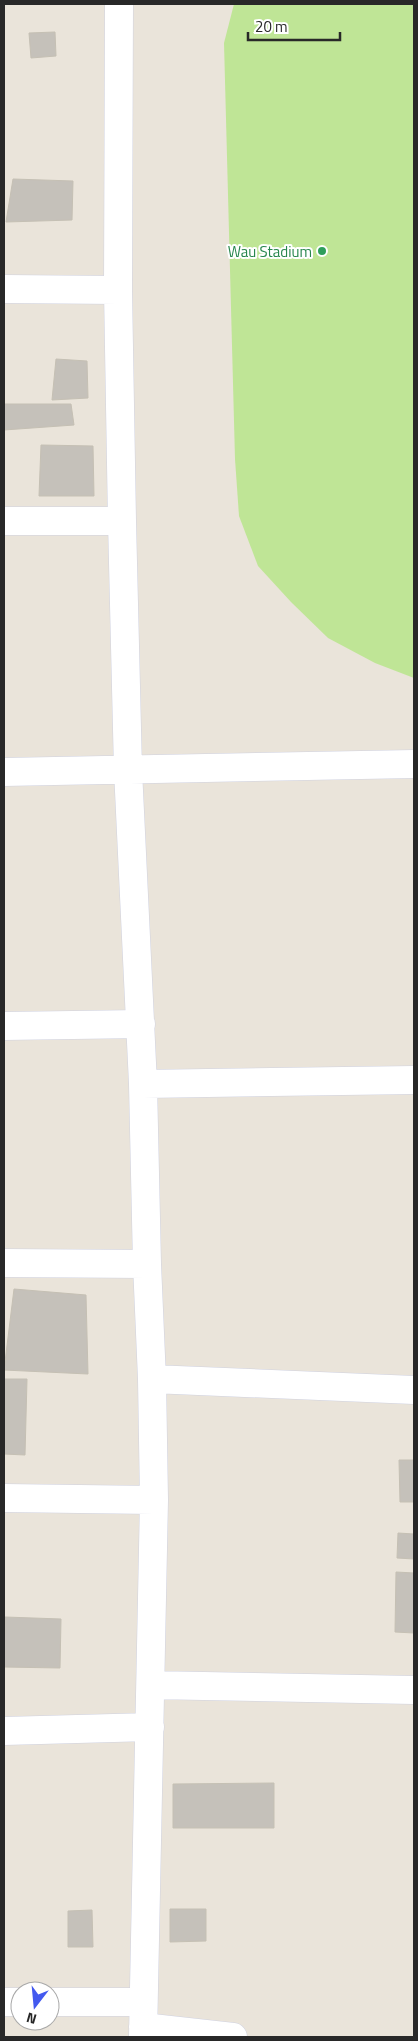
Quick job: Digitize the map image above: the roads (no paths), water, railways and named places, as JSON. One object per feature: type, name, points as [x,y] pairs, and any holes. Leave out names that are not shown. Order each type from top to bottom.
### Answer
[{"type":"street","points":[[119,4],[118,290],[122,521],[128,770],[143,1084],[154,1500],[143,2022]]},
{"type":"street","points":[[4,289],[118,290]]},
{"type":"street","points":[[4,521],[122,521]]},
{"type":"street","points":[[4,772],[414,764]]},
{"type":"street","points":[[4,1026],[141,1024]]},
{"type":"street","points":[[143,1084],[414,1080]]},
{"type":"street","points":[[4,1263],[147,1264]]},
{"type":"street","points":[[152,1380],[414,1390]]},
{"type":"street","points":[[4,1498],[154,1500]]},
{"type":"street","points":[[151,1685],[414,1690]]},
{"type":"street","points":[[4,1731],[150,1727]]},
{"type":"street","points":[[60,2004],[143,2022],[233,2037]]},
{"type":"place","name":"Wau Stadium","points":[[322,251]]}]
